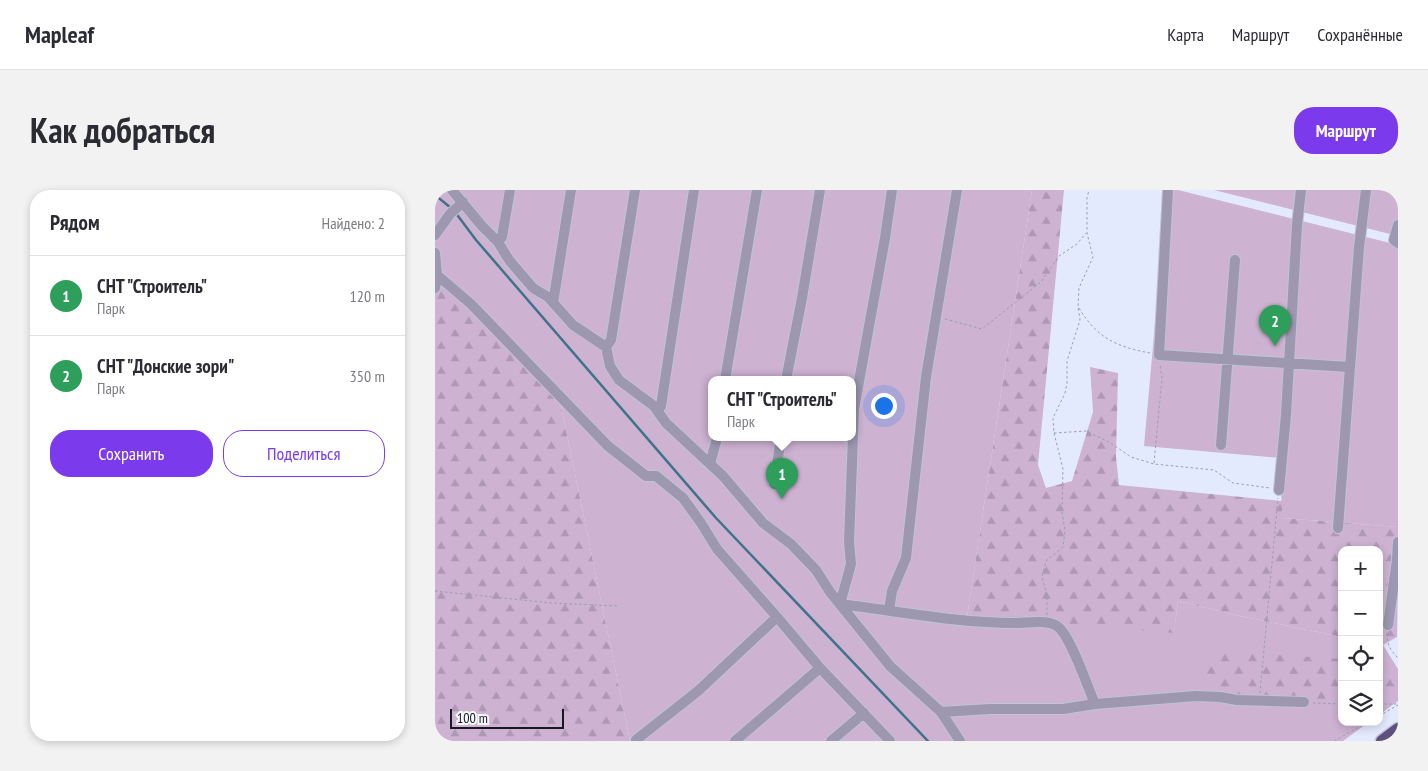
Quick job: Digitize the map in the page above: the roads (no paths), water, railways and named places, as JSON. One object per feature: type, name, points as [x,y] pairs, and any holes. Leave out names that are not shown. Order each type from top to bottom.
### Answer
[{"type":"main road","points":[[1381,741],[1398,729]]},
{"type":"lane","points":[[452,190],[456,208],[482,226],[498,242],[509,260],[533,288],[548,297],[573,325],[606,347],[610,366],[619,380],[654,406],[666,423],[723,476],[763,523],[791,544],[816,570],[830,592],[890,666],[941,712],[961,741]]},
{"type":"lane","points":[[498,242],[502,237],[510,190]]},
{"type":"lane","points":[[553,303],[571,190]]},
{"type":"lane","points":[[606,347],[611,340],[635,190]]},
{"type":"lane","points":[[658,412],[661,406],[694,190]]},
{"type":"lane","points":[[726,376],[757,190]]},
{"type":"lane","points":[[787,376],[820,190]]},
{"type":"lane","points":[[856,393],[892,190]]},
{"type":"lane","points":[[889,610],[892,590],[905,558],[919,424],[957,190]]},
{"type":"lane","points":[[1168,190],[1159,355],[1349,366]]},
{"type":"lane","points":[[1279,490],[1301,190]]},
{"type":"lane","points":[[1338,528],[1349,366],[1365,190]]},
{"type":"lane","points":[[435,235],[456,208]]},
{"type":"lane","points":[[1398,225],[1394,240],[1398,243]]},
{"type":"lane","points":[[435,252],[437,275],[435,288]]},
{"type":"lane","points":[[1221,445],[1235,260]]},
{"type":"lane","points":[[437,275],[471,304],[608,446],[646,476],[656,476],[683,498],[701,522],[717,549],[820,668],[890,741]]},
{"type":"lane","points":[[710,464],[716,441]]},
{"type":"lane","points":[[774,484],[781,441]]},
{"type":"lane","points":[[840,604],[851,564],[849,542],[852,441]]},
{"type":"lane","points":[[1388,625],[1398,542]]},
{"type":"lane","points":[[840,604],[986,623],[1048,622],[1058,626],[1066,637],[1095,704]]},
{"type":"lane","points":[[636,740],[698,691],[777,617]]},
{"type":"lane","points":[[735,741],[820,668]]},
{"type":"lane","points":[[941,712],[990,709],[1063,709],[1095,704],[1196,696],[1237,700],[1304,702]]},
{"type":"lane","points":[[831,741],[864,713]]},
{"type":"waterway","points":[[435,195],[451,208]]},
{"type":"waterway","points":[[455,212],[476,240],[716,518],[928,741]]},
{"type":"place","name":"СНТ \"Донские зори\"","points":[[1275,346]]},
{"type":"place","name":"СНТ \"Строитель\"","points":[[782,499]]}]
